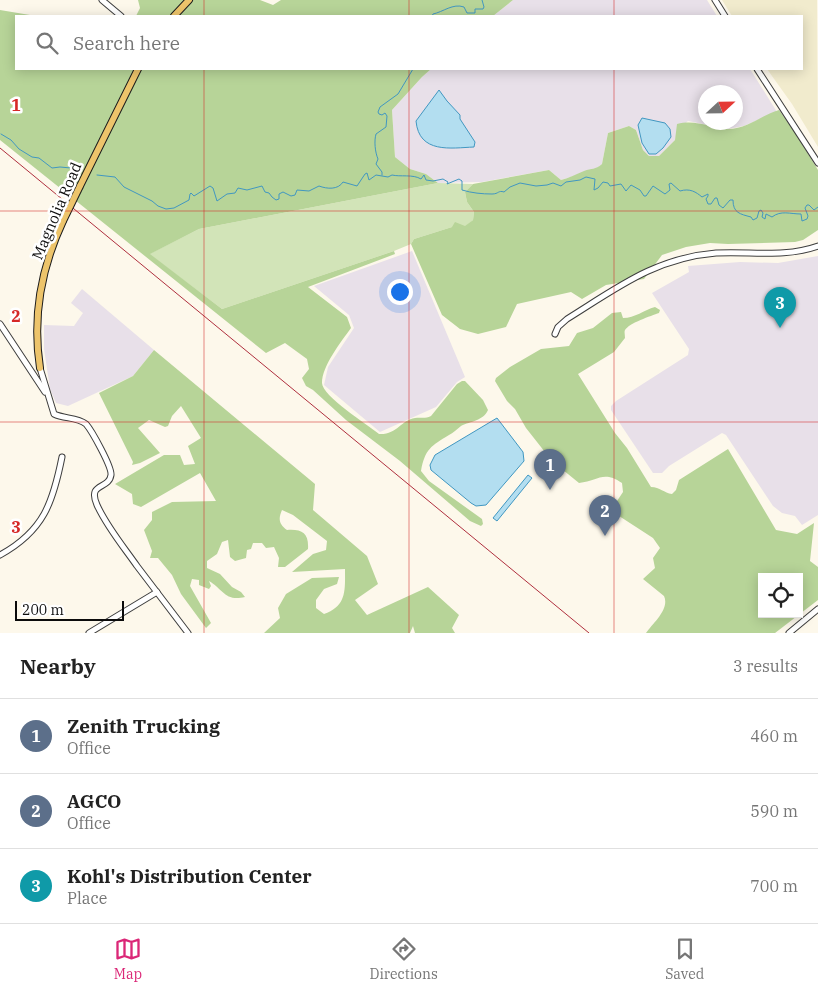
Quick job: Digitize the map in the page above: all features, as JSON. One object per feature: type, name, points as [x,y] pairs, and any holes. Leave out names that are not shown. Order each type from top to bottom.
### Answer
[{"type":"main road","points":[[175,15],[189,0]]},
{"type":"main road","name":"Magnolia Road","points":[[40,368],[36,336],[40,292],[52,248],[63,221],[138,70]]},
{"type":"street","points":[[102,0],[120,15]]},
{"type":"street","points":[[715,0],[723,15]]},
{"type":"street","points":[[758,70],[818,163]]},
{"type":"street","points":[[555,334],[558,328],[568,320],[636,276],[658,266],[690,256],[717,253],[782,254],[805,251],[818,246]]},
{"type":"street","points":[[0,324],[47,394]]},
{"type":"street","name":"Magnolia Road","points":[[40,368],[54,414],[82,421],[88,427],[111,471],[110,480],[96,489],[94,493],[97,505],[117,538],[188,633]]},
{"type":"street","points":[[0,554],[24,538],[45,514],[53,496],[62,457]]},
{"type":"street","points":[[89,633],[157,592]]},
{"type":"street","points":[[789,633],[818,609]]},
{"type":"shaded area","points":[[513,0],[707,0],[716,15],[494,15]]},
{"type":"shaded area","points":[[722,0],[817,0],[818,147],[792,104],[768,70],[803,70],[803,15],[731,15]]},
{"type":"shaded area","points":[[430,70],[751,70],[777,112],[743,126],[743,85],[698,85],[698,123],[688,121],[678,130],[675,140],[659,156],[649,156],[643,150],[636,130],[629,126],[608,133],[602,164],[596,169],[561,180],[549,170],[482,182],[438,183],[426,174],[410,169],[395,157],[392,110]]},
{"type":"shaded area","points":[[412,251],[465,377],[457,382],[436,407],[380,432],[324,385],[328,367],[354,328],[349,315],[314,286]]},
{"type":"shaded area","points":[[818,256],[818,515],[802,525],[795,516],[782,513],[773,506],[726,435],[722,433],[669,466],[662,473],[653,473],[611,410],[611,406],[616,401],[688,355],[689,349],[652,293],[689,272],[688,266],[740,262],[778,263]]},
{"type":"shaded area","points":[[82,289],[154,350],[133,376],[68,406],[56,403],[50,389],[44,349],[44,325],[74,326],[83,313],[71,303]]},
{"type":"green space","points":[[138,0],[260,0],[273,5],[281,0],[513,0],[494,15],[136,15],[140,8]]},
{"type":"green space","points":[[0,10],[30,15],[15,15],[15,70],[430,70],[392,110],[395,157],[410,169],[426,174],[438,183],[199,229],[150,254],[222,309],[394,251],[395,254],[308,287],[347,317],[351,328],[337,347],[325,369],[322,383],[329,395],[346,410],[379,434],[385,434],[395,430],[410,419],[431,416],[457,384],[465,381],[483,400],[488,410],[480,419],[461,426],[433,445],[427,453],[421,471],[429,481],[482,519],[483,524],[481,526],[470,521],[400,461],[346,420],[306,386],[302,378],[309,369],[307,359],[285,343],[266,353],[0,140]]},
{"type":"green space","points":[[779,110],[818,170],[818,230],[803,240],[795,242],[710,243],[686,247],[662,255],[644,279],[606,285],[582,299],[571,292],[517,304],[506,327],[478,334],[460,329],[442,315],[411,244],[414,239],[452,227],[455,222],[465,226],[473,220],[474,212],[467,202],[465,192],[473,184],[549,170],[561,180],[595,168],[602,164],[608,133],[629,126],[636,130],[643,150],[649,156],[659,156],[675,140],[677,124],[698,124],[698,130],[743,130],[743,126]]},
{"type":"green space","points":[[438,183],[473,184],[465,192],[467,202],[474,212],[473,220],[465,227],[452,227],[414,239],[411,244],[394,251],[222,309],[149,254],[199,229]]},
{"type":"green space","points":[[655,307],[660,310],[659,313],[627,327],[625,338],[614,352],[578,374],[651,487],[672,494],[676,490],[679,480],[728,449],[776,530],[797,534],[814,523],[810,561],[818,567],[818,600],[803,612],[803,573],[758,573],[758,618],[795,618],[775,633],[646,633],[660,616],[665,606],[664,596],[643,579],[655,568],[653,558],[660,548],[653,538],[616,514],[617,501],[623,492],[622,483],[610,477],[600,477],[579,483],[552,461],[526,428],[495,381],[496,378],[510,367],[541,349],[569,346],[577,333],[593,328],[612,313],[621,312],[623,318]]},
{"type":"green space","points":[[154,350],[315,484],[313,510],[367,556],[378,584],[355,600],[367,615],[428,587],[459,615],[452,628],[455,633],[415,633],[413,626],[410,633],[264,633],[280,618],[278,608],[286,594],[312,578],[339,577],[337,584],[324,589],[316,600],[316,608],[324,614],[337,607],[341,602],[344,590],[345,569],[292,572],[313,554],[326,550],[327,541],[293,515],[282,510],[280,519],[282,526],[287,530],[297,530],[304,533],[308,549],[285,567],[278,567],[279,558],[274,547],[266,548],[262,543],[253,543],[251,549],[247,550],[246,558],[235,561],[230,557],[228,540],[222,542],[217,554],[207,561],[207,568],[220,574],[245,597],[233,598],[209,581],[211,586],[209,589],[199,585],[199,580],[192,579],[190,586],[211,623],[206,628],[181,594],[172,575],[158,558],[150,558],[152,551],[144,530],[152,520],[152,512],[172,502],[216,501],[200,473],[141,507],[133,504],[132,494],[115,484],[164,455],[180,455],[184,465],[195,464],[188,446],[201,438],[181,406],[172,416],[168,426],[165,427],[149,420],[138,428],[160,453],[132,465],[133,462],[99,393],[133,376]]},
{"type":"water","points":[[439,90],[460,115],[460,119],[475,142],[474,147],[438,147],[423,139],[418,132],[416,121]]},
{"type":"water","points":[[642,118],[665,123],[670,129],[671,137],[656,154],[649,154],[642,143],[638,125]]},
{"type":"water","points":[[497,418],[523,452],[524,461],[486,505],[476,506],[431,470],[430,465],[435,455]]},
{"type":"water","points":[[528,475],[532,478],[497,521],[493,518]]},
{"type":"waterway","points":[[432,15],[456,6],[464,7],[467,13],[475,13],[475,9],[483,9],[482,0]]},
{"type":"waterway","points":[[382,175],[376,164],[378,159],[375,140],[376,134],[386,127],[387,116],[385,113],[382,115],[378,112],[380,107],[398,94],[412,70]]},
{"type":"waterway","points":[[1,134],[11,140],[19,149],[32,157],[39,158],[52,168],[71,168]]},
{"type":"waterway","points":[[97,175],[115,177],[124,187],[166,209],[174,208],[189,200],[191,193],[194,196],[210,186],[213,188],[217,201],[227,194],[235,193],[238,188],[247,190],[262,186],[265,192],[269,193],[276,200],[279,199],[279,194],[283,192],[291,196],[295,195],[297,190],[309,191],[319,186],[335,188],[343,182],[357,186],[367,173],[369,180],[376,175],[388,177],[392,175],[410,176],[421,179],[424,175],[426,180],[443,179],[448,182],[447,184],[459,179],[462,181],[462,190],[488,194],[504,192],[520,183],[536,186],[553,183],[561,186],[566,182],[586,177],[595,179],[594,190],[603,182],[608,183],[610,186],[621,184],[626,191],[631,185],[646,196],[653,186],[665,194],[670,190],[669,184],[671,183],[680,191],[692,191],[702,197],[708,194],[706,199],[708,204],[711,204],[717,198],[719,205],[723,208],[730,200],[733,200],[734,208],[740,214],[751,217],[753,220],[757,218],[761,210],[763,213],[762,217],[765,219],[766,214],[772,217],[786,213],[801,214],[802,221],[807,219],[808,216],[805,208],[807,205],[814,210],[818,207]]},
{"type":"railway","points":[[0,148],[589,633]]},
{"type":"place","name":"Kohl's Distribution Center","points":[[780,328]]},
{"type":"place","name":"Zenith Trucking","points":[[550,490]]},
{"type":"place","name":"AGCO","points":[[605,536]]}]
